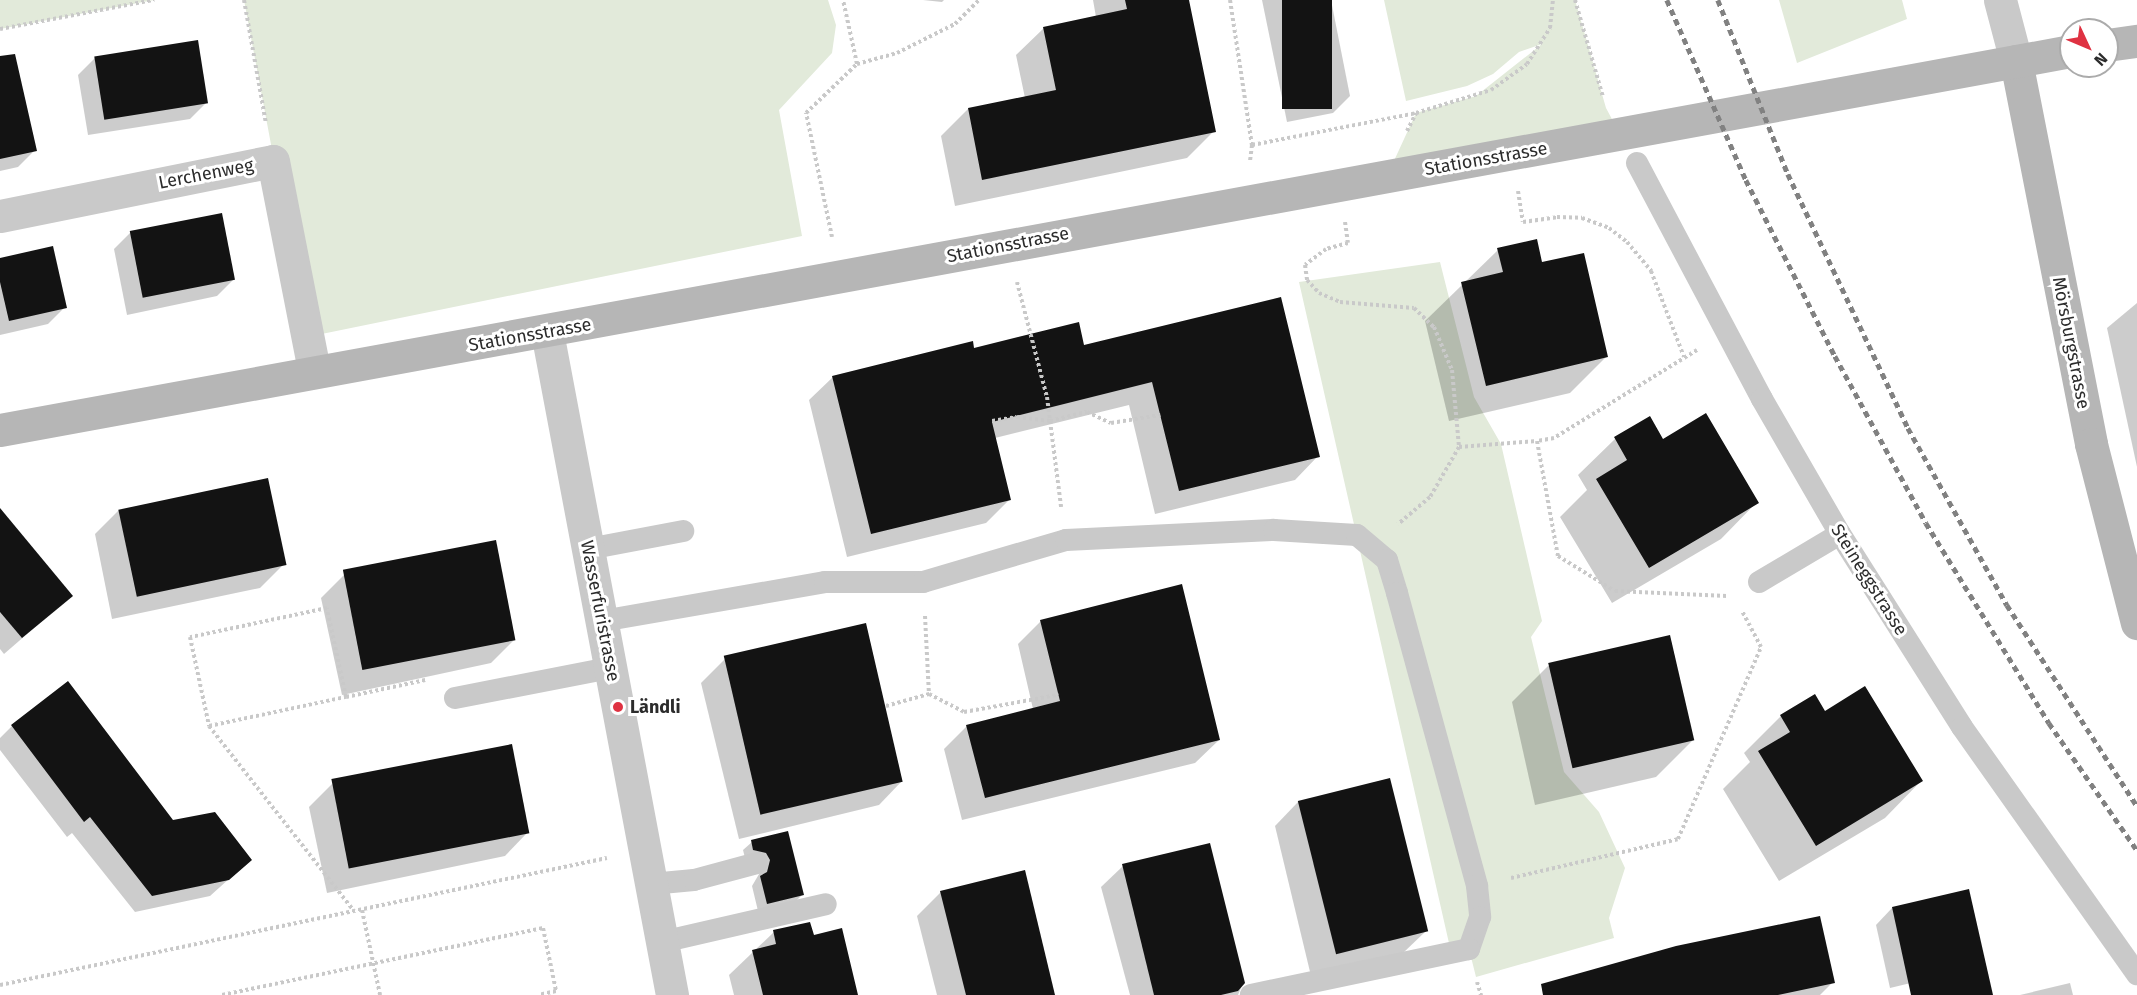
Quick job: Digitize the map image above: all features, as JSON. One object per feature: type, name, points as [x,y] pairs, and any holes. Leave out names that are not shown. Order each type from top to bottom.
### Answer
[{"type":"main road","points":[[2119,43],[2137,41]]},
{"type":"main road","name":"Stationsstrasse","points":[[0,430],[314,370],[547,332],[1246,200],[2059,53]]},
{"type":"main road","name":"Mörsburgstrasse","points":[[2016,61],[2091,444],[2137,623]]},
{"type":"street","points":[[2001,0],[2016,61]]},
{"type":"street","name":"Lerchenweg","points":[[0,216],[273,161],[314,370]]},
{"type":"street","name":"Wasserfuristrasse","points":[[547,332],[672,995]]},
{"type":"lane","name":"Steineggstrasse","points":[[1637,163],[1726,332],[1840,534],[1969,737],[2137,974]]},
{"type":"lane","points":[[602,621],[825,582],[923,582],[1066,540],[1274,530],[1357,535],[1387,560],[1477,886],[1480,917],[1470,949],[1251,995]]},
{"type":"lane","points":[[588,549],[683,531]]},
{"type":"lane","points":[[1759,582],[1840,534]]},
{"type":"lane","points":[[455,698],[610,668]]},
{"type":"lane","points":[[651,884],[694,880],[757,863]]},
{"type":"lane","points":[[662,942],[826,904]]},
{"type":"path","points":[[0,29],[154,0]]},
{"type":"path","points":[[244,0],[273,161]]},
{"type":"path","points":[[843,0],[857,64]]},
{"type":"path","points":[[840,276],[806,113],[857,64],[897,53],[955,24],[979,0]]},
{"type":"path","points":[[1230,0],[1252,145],[1246,200]]},
{"type":"path","points":[[1252,145],[1416,113],[1476,96],[1515,75],[1544,42],[1553,14],[1553,0]]},
{"type":"path","points":[[1575,0],[1606,108]]},
{"type":"path","points":[[1387,176],[1416,113]]},
{"type":"path","points":[[1518,194],[1523,222],[1582,218],[1609,228],[1627,242],[1651,271],[1684,357]]},
{"type":"path","points":[[1344,216],[1348,243],[1326,249],[1305,265],[1307,280],[1319,293],[1340,302],[1414,308],[1434,327],[1452,370],[1460,447],[1430,497],[1398,524],[1387,560]]},
{"type":"path","points":[[1017,282],[1047,397],[1066,540]]},
{"type":"path","points":[[1460,447],[1554,438],[1726,332]]},
{"type":"path","points":[[992,421],[1017,417],[1050,422],[1087,412],[1111,423],[1160,416]]},
{"type":"path","points":[[1537,441],[1558,556],[1615,591],[1734,597],[1759,582]]},
{"type":"path","points":[[923,582],[929,694]]},
{"type":"path","points":[[1477,886],[1678,839],[1761,647],[1734,597]]},
{"type":"path","points":[[346,697],[327,608],[190,637],[208,726],[354,911]]},
{"type":"path","points":[[208,726],[437,677]]},
{"type":"path","points":[[886,706],[929,694],[964,712],[1058,695]]},
{"type":"path","points":[[0,985],[645,850]]},
{"type":"path","points":[[363,910],[380,995]]},
{"type":"path","points":[[222,995],[543,928],[556,991],[538,995]]},
{"type":"green space","points":[[0,0],[154,0],[0,29]]},
{"type":"green space","points":[[244,0],[828,0],[836,25],[832,53],[779,110],[802,236],[307,337]]},
{"type":"green space","points":[[1384,0],[1575,0],[1606,108],[1621,136],[1387,176],[1416,113],[1476,96],[1542,44],[1519,52],[1493,74],[1467,86],[1406,101]]},
{"type":"green space","points":[[1779,0],[1902,0],[1907,19],[1797,63]]},
{"type":"green space","points":[[1440,262],[1474,397],[1501,444],[1542,621],[1531,637],[1564,772],[1599,812],[1625,868],[1609,918],[1614,938],[1476,977],[1469,949],[1451,952],[1299,282]]},
{"type":"building","points":[[1125,0],[1189,0],[1216,132],[982,180],[968,108],[1056,90],[1043,27],[1127,9]]},
{"type":"building","points":[[1282,0],[1332,0],[1332,109],[1282,109]]},
{"type":"building","points":[[198,40],[208,103],[104,120],[94,56]]},
{"type":"building","points":[[15,54],[37,151],[0,159],[0,56]]},
{"type":"building","points":[[222,213],[235,280],[143,298],[130,231]]},
{"type":"building","points":[[1537,239],[1542,262],[1584,253],[1608,357],[1486,386],[1461,282],[1503,272],[1497,248]]},
{"type":"building","points":[[53,246],[67,308],[9,321],[0,282],[0,258]]},
{"type":"building","points":[[1281,297],[1320,457],[1179,491],[1152,382],[992,422],[1011,500],[871,534],[832,376],[973,341],[974,348],[1079,322],[1084,345]]},
{"type":"building","points":[[1706,413],[1759,503],[1649,568],[1596,479],[1627,460],[1614,437],[1650,416],[1663,439]]},
{"type":"building","points":[[268,478],[287,565],[137,597],[118,510]]},
{"type":"building","points":[[0,508],[73,596],[22,638],[0,612]]},
{"type":"building","points":[[496,540],[515,640],[362,670],[343,570]]},
{"type":"building","points":[[1182,584],[1220,740],[985,798],[966,725],[1060,701],[1040,620]]},
{"type":"building","points":[[866,623],[903,782],[760,815],[724,656]]},
{"type":"building","points":[[1670,635],[1694,740],[1572,768],[1548,663]]},
{"type":"building","points":[[68,681],[173,820],[215,812],[252,860],[229,880],[152,896],[90,817],[84,822],[11,725]]},
{"type":"building","points":[[1865,686],[1923,781],[1816,846],[1758,751],[1790,732],[1780,715],[1815,694],[1825,711]]},
{"type":"building","points":[[512,744],[529,833],[349,868],[331,779]]},
{"type":"building","points":[[1390,778],[1428,931],[1336,954],[1298,801]]},
{"type":"building","points":[[788,831],[804,895],[767,904],[760,876],[767,872],[770,860],[766,853],[753,850],[751,840]]},
{"type":"building","points":[[1210,843],[1245,983],[1238,991],[1221,995],[1154,995],[1122,864]]},
{"type":"building","points":[[1025,870],[1055,995],[966,995],[940,891]]},
{"type":"building","points":[[1969,889],[1993,995],[1911,995],[1892,907]]},
{"type":"building","points":[[1820,916],[1835,983],[1778,995],[1543,995],[1541,984],[1676,946]]},
{"type":"building","points":[[810,922],[814,935],[842,928],[858,995],[763,995],[752,950],[776,944],[773,930]]},
{"type":"railway","points":[[1667,0],[1746,180],[1835,356],[1926,523],[2049,723],[2137,850]]},
{"type":"railway","points":[[1718,0],[1788,174],[1908,428],[2007,605],[2137,806]]},
{"type":"place","name":"Ländli","points":[[618,707]]}]
